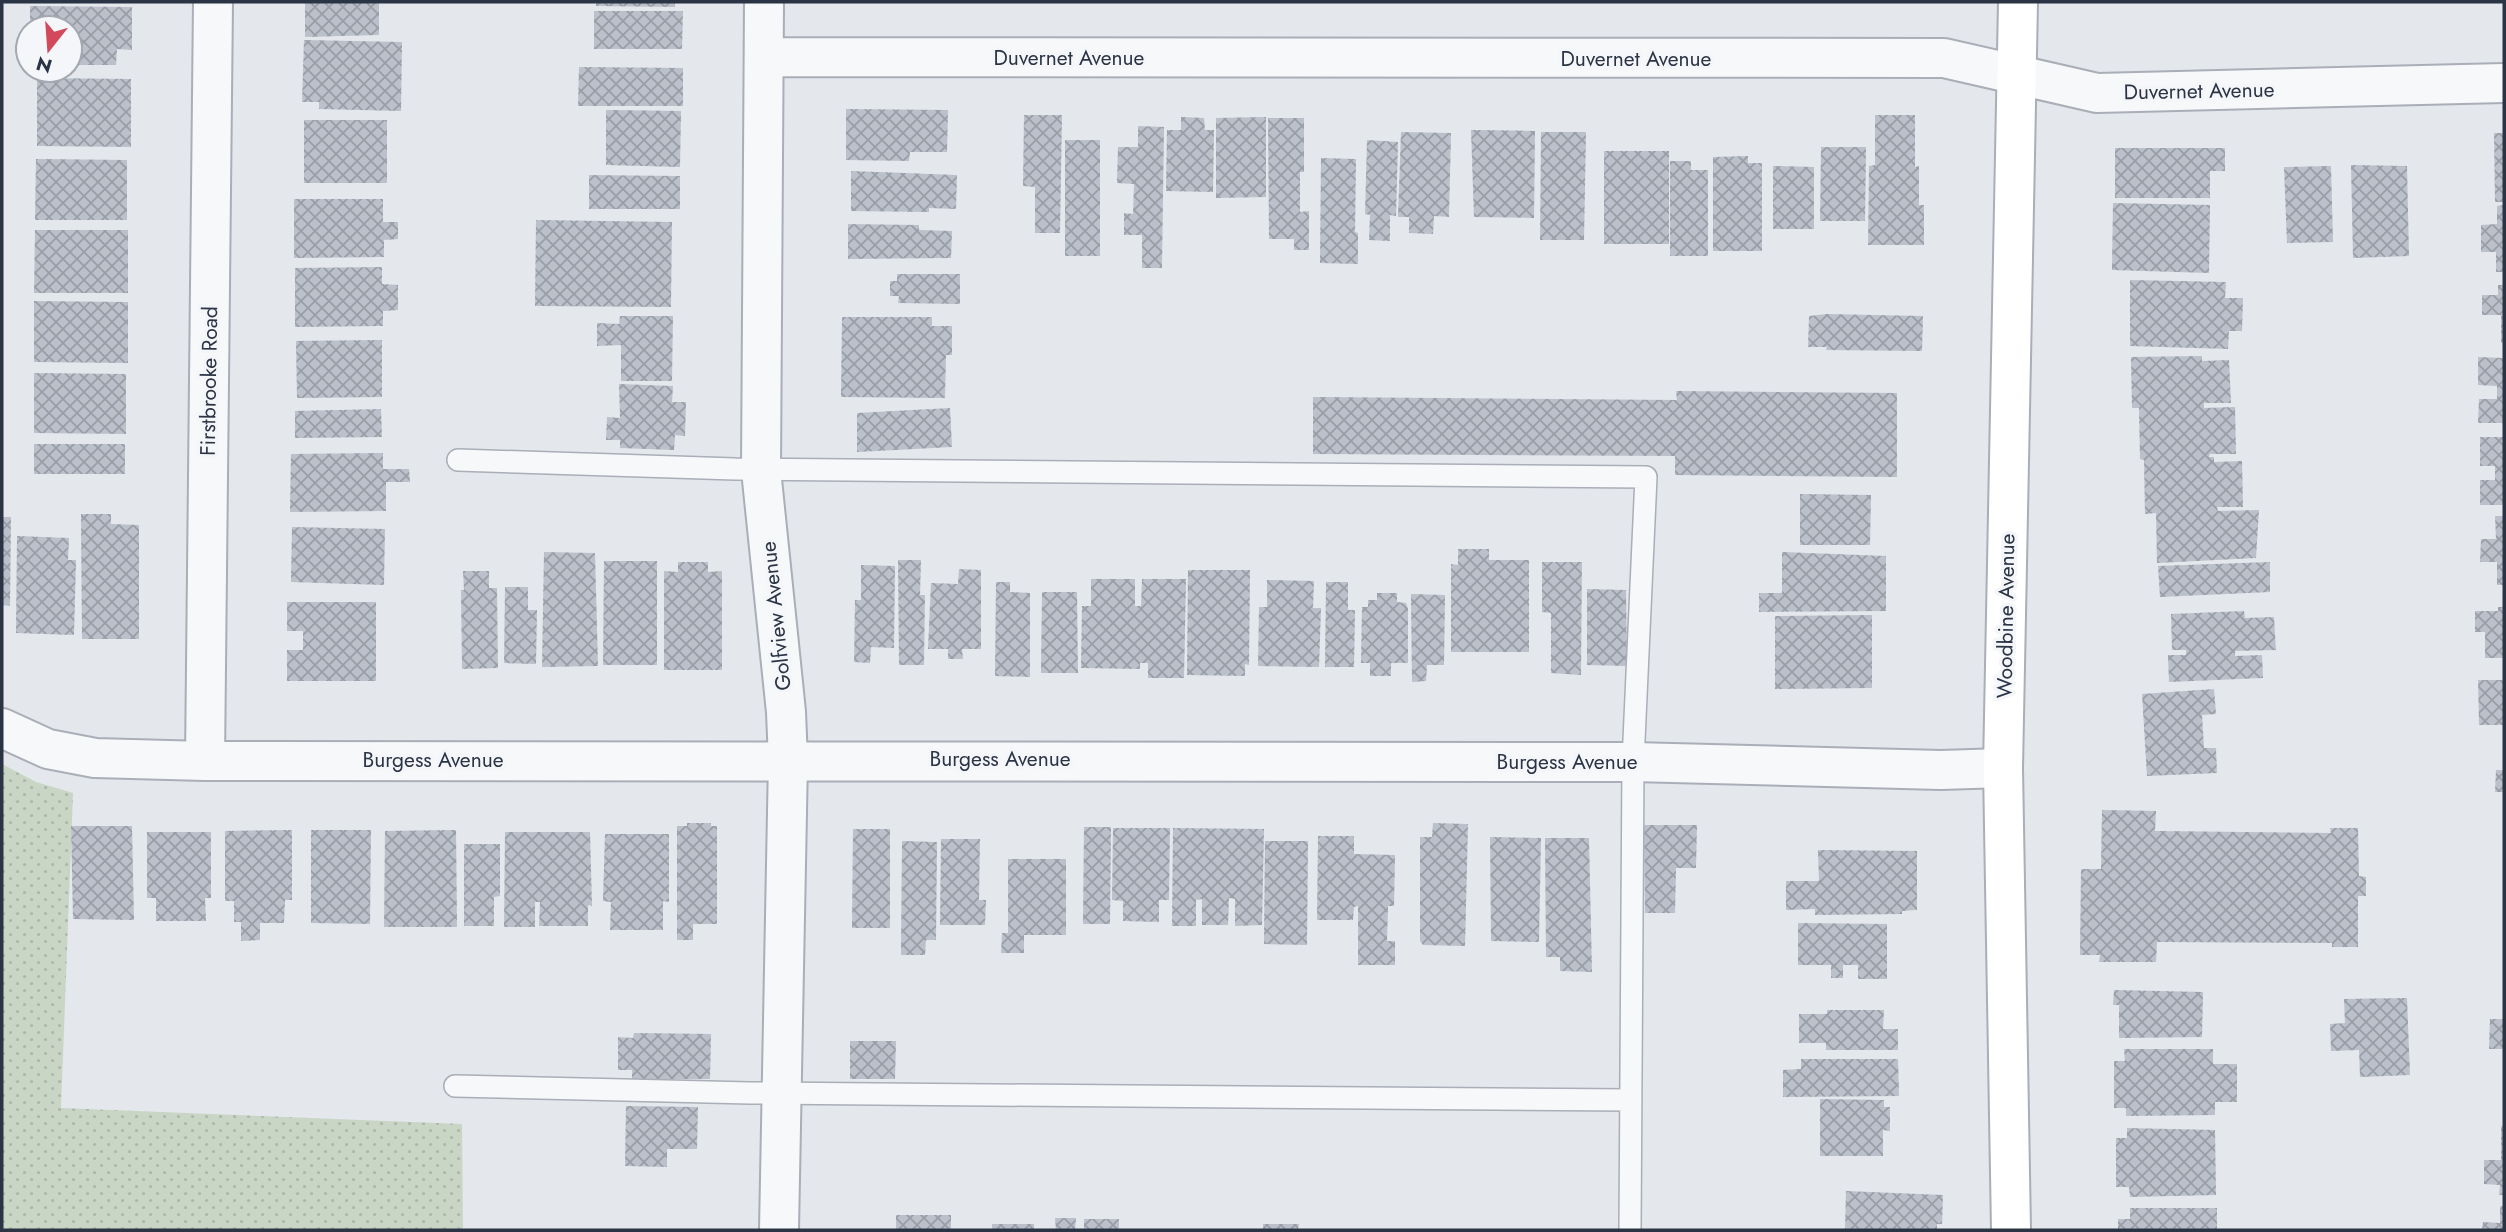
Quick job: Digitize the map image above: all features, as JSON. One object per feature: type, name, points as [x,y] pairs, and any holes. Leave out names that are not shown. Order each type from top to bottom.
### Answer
[{"type":"main road","name":"Woodbine Avenue","points":[[2011,1230],[2003,768],[2018,2]]},
{"type":"street","name":"Firstbrooke Road","points":[[205,761],[213,2]]},
{"type":"street","name":"Golfview Avenue","points":[[764,2],[761,470],[786,712],[788,760],[779,1230]]},
{"type":"street","name":"Duvernet Avenue","points":[[764,57],[1944,58],[2097,93],[2504,83]]},
{"type":"street","name":"Burgess Avenue","points":[[2,728],[48,749],[95,758],[205,761],[1633,762],[1941,770],[2003,768]]},
{"type":"lane","points":[[458,460],[761,470],[1646,477],[1633,762],[1630,1230]]},
{"type":"lane","points":[[455,1086],[781,1093],[1630,1100]]},
{"type":"green space","points":[[2,764],[36,782],[73,793],[61,1108],[462,1124],[463,1230],[2,1230]]},
{"type":"building","points":[[305,2],[379,2],[379,35],[305,37]]},
{"type":"building","points":[[596,2],[675,2],[675,7],[596,6]]},
{"type":"building","points":[[30,6],[132,7],[132,50],[117,49],[116,65],[84,65],[84,14],[30,14]]},
{"type":"building","points":[[594,11],[683,11],[682,49],[594,49]]},
{"type":"building","points":[[304,40],[402,42],[401,111],[319,109],[319,102],[302,102]]},
{"type":"building","points":[[579,67],[683,68],[683,106],[578,106]]},
{"type":"building","points":[[84,78],[131,79],[131,147],[37,146],[37,84],[84,84]]},
{"type":"building","points":[[846,109],[948,110],[947,152],[910,152],[909,161],[846,160]]},
{"type":"building","points":[[606,110],[681,111],[680,167],[606,165]]},
{"type":"building","points":[[1024,115],[1062,115],[1060,233],[1035,233],[1035,187],[1023,186]]},
{"type":"building","points":[[1875,115],[1915,115],[1915,167],[1919,166],[1919,205],[1924,205],[1924,245],[1868,245],[1869,166],[1875,165]]},
{"type":"building","points":[[1181,117],[1204,118],[1205,130],[1214,130],[1213,192],[1166,191],[1167,130],[1181,130]]},
{"type":"building","points":[[1266,117],[1266,197],[1216,198],[1216,118]]},
{"type":"building","points":[[1268,118],[1304,118],[1304,172],[1300,172],[1300,212],[1309,211],[1309,250],[1294,250],[1294,239],[1269,239]]},
{"type":"building","points":[[304,120],[387,120],[387,183],[304,183]]},
{"type":"building","points":[[1138,126],[1164,127],[1162,268],[1142,268],[1142,235],[1124,235],[1124,213],[1133,214],[1134,184],[1117,183],[1118,147],[1138,147]]},
{"type":"building","points":[[1471,130],[1535,131],[1534,218],[1474,217]]},
{"type":"building","points":[[1401,132],[1451,133],[1449,217],[1434,216],[1433,234],[1409,233],[1409,217],[1398,217]]},
{"type":"building","points":[[1541,132],[1586,132],[1584,240],[1540,240]]},
{"type":"building","points":[[2494,133],[2504,133],[2504,202],[2495,202]]},
{"type":"building","points":[[1065,140],[1100,140],[1100,256],[1065,256]]},
{"type":"building","points":[[1367,140],[1398,142],[1396,216],[1390,215],[1390,241],[1369,240],[1370,215],[1365,214]]},
{"type":"building","points":[[1821,147],[1866,147],[1865,221],[1820,221]]},
{"type":"building","points":[[2115,148],[2225,148],[2225,171],[2210,171],[2210,198],[2115,198]]},
{"type":"building","points":[[1604,151],[1669,151],[1669,244],[1604,244]]},
{"type":"building","points":[[1748,156],[1748,163],[1762,163],[1762,251],[1713,251],[1713,157]]},
{"type":"building","points":[[1321,158],[1356,159],[1355,232],[1358,233],[1358,264],[1320,263]]},
{"type":"building","points":[[36,159],[127,160],[127,220],[35,220]]},
{"type":"building","points":[[1670,161],[1691,161],[1691,170],[1708,170],[1708,256],[1670,256]]},
{"type":"building","points":[[2351,165],[2407,166],[2409,256],[2353,258]]},
{"type":"building","points":[[1773,166],[1814,167],[1814,229],[1773,229]]},
{"type":"building","points":[[2331,166],[2333,242],[2287,243],[2284,167]]},
{"type":"building","points":[[851,171],[957,175],[956,209],[929,208],[929,212],[851,211]]},
{"type":"building","points":[[589,175],[680,176],[680,209],[589,209]]},
{"type":"building","points":[[294,199],[383,199],[383,222],[398,222],[398,239],[384,240],[384,257],[294,258]]},
{"type":"building","points":[[2113,203],[2210,205],[2209,273],[2112,270]]},
{"type":"building","points":[[2504,205],[2504,272],[2496,272],[2496,252],[2481,252],[2481,225],[2497,224],[2497,206]]},
{"type":"building","points":[[536,220],[672,222],[671,307],[535,306]]},
{"type":"building","points":[[848,224],[919,225],[919,230],[952,231],[951,258],[848,259]]},
{"type":"building","points":[[35,230],[128,230],[128,293],[34,293]]},
{"type":"building","points":[[382,267],[382,284],[398,285],[398,310],[383,311],[383,326],[295,327],[295,268]]},
{"type":"building","points":[[897,274],[960,274],[960,304],[898,303],[899,296],[890,296],[890,281],[897,281]]},
{"type":"building","points":[[2130,280],[2226,282],[2225,298],[2243,298],[2242,331],[2229,331],[2228,349],[2130,346]]},
{"type":"building","points":[[2498,285],[2504,285],[2504,343],[2501,343],[2501,315],[2482,315],[2482,295],[2498,295]]},
{"type":"building","points":[[34,301],[128,302],[128,363],[34,362]]},
{"type":"building","points":[[620,316],[673,316],[672,381],[621,381],[621,345],[597,346],[597,323],[619,324]]},
{"type":"building","points":[[1809,316],[1923,316],[1922,351],[1826,350],[1827,347],[1808,347]]},
{"type":"building","points":[[842,317],[932,317],[932,326],[952,326],[952,355],[946,355],[945,398],[841,397]]},
{"type":"building","points":[[382,340],[382,397],[297,398],[296,341]]},
{"type":"building","points":[[2202,356],[2202,361],[2229,360],[2231,403],[2204,403],[2204,408],[2235,407],[2236,454],[2210,454],[2209,457],[2214,457],[2214,462],[2242,461],[2243,507],[2217,507],[2218,511],[2259,510],[2256,558],[2157,563],[2156,513],[2145,514],[2144,460],[2140,459],[2139,408],[2132,408],[2131,357]]},
{"type":"building","points":[[2478,357],[2504,358],[2504,423],[2478,423],[2479,399],[2497,399],[2497,386],[2478,385]]},
{"type":"building","points":[[34,373],[126,374],[126,434],[34,433]]},
{"type":"building","points":[[619,384],[673,386],[672,402],[686,402],[685,436],[675,435],[674,450],[620,448],[620,440],[606,440],[607,417],[620,418]]},
{"type":"building","points":[[1676,391],[1897,393],[1897,477],[1675,475],[1675,456],[1313,454],[1313,397],[1677,400]]},
{"type":"building","points":[[950,408],[952,447],[857,452],[857,413]]},
{"type":"building","points":[[381,409],[382,437],[295,438],[295,411]]},
{"type":"building","points":[[2480,437],[2504,437],[2504,505],[2480,505],[2480,480],[2495,480],[2495,466],[2480,466]]},
{"type":"building","points":[[34,444],[125,444],[125,474],[34,474]]},
{"type":"building","points":[[383,453],[383,469],[409,469],[410,482],[386,482],[386,511],[290,512],[291,454]]},
{"type":"building","points":[[1800,494],[1871,495],[1870,545],[1800,545]]},
{"type":"building","points":[[81,514],[111,514],[111,524],[139,525],[139,639],[82,639]]},
{"type":"building","points":[[2495,516],[2504,516],[2504,585],[2497,585],[2497,562],[2480,562],[2481,539],[2496,539]]},
{"type":"building","points":[[2,517],[11,517],[10,606],[2,605]]},
{"type":"building","points":[[292,527],[385,529],[384,585],[291,582]]},
{"type":"building","points":[[17,536],[69,538],[68,560],[76,560],[74,635],[16,633]]},
{"type":"building","points":[[1458,549],[1489,549],[1489,560],[1529,560],[1529,652],[1451,652],[1451,564],[1458,565]]},
{"type":"building","points":[[544,552],[595,553],[598,666],[542,667]]},
{"type":"building","points":[[1782,552],[1886,556],[1886,611],[1759,612],[1759,593],[1782,593]]},
{"type":"building","points":[[898,560],[921,560],[920,595],[925,595],[924,665],[899,665]]},
{"type":"building","points":[[604,561],[657,561],[657,665],[603,665]]},
{"type":"building","points":[[678,562],[708,562],[708,572],[722,571],[722,670],[664,670],[664,571],[678,572]]},
{"type":"building","points":[[1542,562],[1582,562],[1581,675],[1551,673],[1551,613],[1542,612]]},
{"type":"building","points":[[2270,562],[2270,592],[2160,597],[2158,566]]},
{"type":"building","points":[[861,565],[895,566],[894,648],[871,647],[870,663],[854,662],[855,600],[861,600]]},
{"type":"building","points":[[959,569],[981,570],[981,649],[962,649],[963,659],[948,659],[948,649],[928,649],[931,583],[958,584]]},
{"type":"building","points":[[1188,570],[1250,570],[1249,665],[1245,664],[1245,676],[1187,675]]},
{"type":"building","points":[[463,571],[489,571],[489,588],[497,588],[498,668],[462,669]]},
{"type":"building","points":[[1091,579],[1135,579],[1135,606],[1141,606],[1142,579],[1186,579],[1184,678],[1148,678],[1148,663],[1140,663],[1140,669],[1081,668],[1082,606],[1091,606]]},
{"type":"building","points":[[1267,580],[1314,581],[1313,608],[1321,608],[1319,667],[1258,666],[1259,607],[1267,607]]},
{"type":"building","points":[[996,582],[1010,582],[1010,592],[1030,593],[1030,677],[995,676]]},
{"type":"building","points":[[1326,582],[1348,582],[1348,610],[1355,610],[1354,667],[1325,667]]},
{"type":"building","points":[[505,587],[528,587],[528,610],[537,610],[536,664],[504,663]]},
{"type":"building","points":[[1587,589],[1626,590],[1627,666],[1587,665]]},
{"type":"building","points":[[1042,592],[1077,592],[1078,673],[1041,673]]},
{"type":"building","points":[[1377,593],[1397,593],[1397,602],[1406,603],[1408,609],[1408,663],[1391,663],[1391,676],[1370,676],[1370,663],[1361,663],[1362,607],[1368,607],[1368,600],[1377,600]]},
{"type":"building","points":[[1411,594],[1445,595],[1444,665],[1427,665],[1426,681],[1412,682]]},
{"type":"building","points":[[287,602],[376,602],[376,681],[287,681],[287,650],[303,650],[303,631],[287,631]]},
{"type":"building","points":[[2498,607],[2504,607],[2504,658],[2485,658],[2485,632],[2475,632],[2475,611],[2498,611]]},
{"type":"building","points":[[2244,611],[2245,618],[2274,617],[2276,650],[2235,651],[2235,656],[2262,655],[2263,678],[2169,682],[2168,655],[2186,655],[2186,650],[2172,650],[2171,614]]},
{"type":"building","points":[[1872,615],[1872,688],[1775,689],[1775,616]]},
{"type":"building","points":[[2478,680],[2504,680],[2504,725],[2479,725]]},
{"type":"building","points":[[2214,689],[2216,714],[2202,715],[2204,748],[2216,748],[2217,773],[2147,776],[2142,694]]},
{"type":"building","points":[[2496,770],[2504,770],[2504,792],[2495,792]]},
{"type":"building","points":[[2102,810],[2156,811],[2155,831],[2331,833],[2330,828],[2358,828],[2359,876],[2366,877],[2366,896],[2358,896],[2358,947],[2332,947],[2332,943],[2157,942],[2156,962],[2099,962],[2100,955],[2080,955],[2081,869],[2101,869]]},
{"type":"building","points":[[687,823],[711,823],[711,826],[717,826],[717,924],[693,924],[693,940],[677,940],[677,826],[687,826]]},
{"type":"building","points":[[1433,823],[1468,824],[1465,946],[1423,945],[1420,941],[1420,837],[1432,837]]},
{"type":"building","points":[[1644,825],[1697,825],[1696,868],[1676,868],[1675,913],[1645,913]]},
{"type":"building","points":[[71,826],[132,826],[134,920],[73,919]]},
{"type":"building","points":[[1084,827],[1111,827],[1110,924],[1083,924]]},
{"type":"building","points":[[1113,828],[1170,828],[1169,900],[1159,900],[1159,922],[1123,921],[1123,901],[1112,900]]},
{"type":"building","points":[[1173,828],[1264,829],[1262,925],[1235,926],[1235,899],[1229,898],[1228,925],[1202,925],[1202,899],[1196,900],[1196,926],[1172,926]]},
{"type":"building","points":[[853,829],[890,829],[890,928],[852,928]]},
{"type":"building","points":[[292,830],[292,900],[285,900],[284,923],[260,923],[260,940],[241,941],[241,922],[234,922],[234,901],[225,901],[225,831]]},
{"type":"building","points":[[311,830],[371,830],[370,924],[311,923]]},
{"type":"building","points":[[456,830],[457,927],[384,927],[385,831]]},
{"type":"building","points":[[147,832],[211,832],[211,898],[205,898],[206,921],[156,921],[156,898],[147,898]]},
{"type":"building","points":[[505,832],[590,832],[592,906],[588,905],[588,926],[539,926],[540,902],[535,902],[535,927],[504,927]]},
{"type":"building","points":[[605,834],[669,834],[669,902],[663,901],[663,930],[610,930],[611,902],[603,901]]},
{"type":"building","points":[[1318,836],[1354,836],[1354,854],[1395,855],[1394,906],[1388,906],[1387,941],[1395,941],[1395,965],[1358,965],[1358,906],[1354,907],[1353,920],[1317,920]]},
{"type":"building","points":[[1490,837],[1541,838],[1539,942],[1491,941]]},
{"type":"building","points":[[1545,838],[1589,838],[1592,972],[1560,971],[1560,957],[1546,957]]},
{"type":"building","points":[[941,839],[980,839],[979,900],[986,900],[985,925],[940,925]]},
{"type":"building","points":[[902,841],[937,842],[936,940],[926,940],[925,955],[901,955]]},
{"type":"building","points":[[1265,841],[1308,841],[1307,945],[1264,944]]},
{"type":"building","points":[[464,844],[500,844],[500,896],[494,897],[494,926],[464,926]]},
{"type":"building","points":[[1818,850],[1917,851],[1917,910],[1902,911],[1902,914],[1815,915],[1815,909],[1786,910],[1786,881],[1819,881]]},
{"type":"building","points":[[1008,859],[1066,859],[1066,935],[1024,935],[1024,953],[1001,953],[1002,933],[1008,933]]},
{"type":"building","points":[[1798,923],[1887,924],[1887,979],[1858,979],[1858,965],[1843,965],[1843,978],[1831,978],[1831,965],[1798,965]]},
{"type":"building","points":[[2114,990],[2203,992],[2202,1037],[2119,1038],[2119,1005],[2113,1005]]},
{"type":"building","points":[[2407,998],[2410,1075],[2360,1077],[2359,1050],[2331,1051],[2330,1024],[2345,1023],[2344,999]]},
{"type":"building","points":[[1827,1010],[1884,1010],[1883,1029],[1898,1029],[1898,1050],[1826,1050],[1826,1043],[1799,1043],[1799,1014],[1827,1014]]},
{"type":"building","points":[[2490,1019],[2504,1019],[2504,1049],[2489,1049]]},
{"type":"building","points":[[634,1033],[711,1034],[710,1079],[632,1079],[632,1070],[618,1070],[618,1037],[633,1038]]},
{"type":"building","points":[[850,1041],[896,1041],[895,1079],[850,1079]]},
{"type":"building","points":[[2124,1049],[2213,1049],[2213,1064],[2237,1064],[2237,1102],[2215,1102],[2215,1115],[2126,1116],[2126,1108],[2114,1108],[2114,1061],[2125,1061]]},
{"type":"building","points":[[1801,1059],[1898,1059],[1899,1096],[1783,1097],[1783,1070],[1801,1069]]},
{"type":"building","points":[[1820,1099],[1884,1100],[1884,1107],[1890,1107],[1890,1131],[1883,1130],[1883,1156],[1820,1156]]},
{"type":"building","points":[[626,1106],[698,1107],[697,1149],[667,1149],[667,1167],[625,1166]]},
{"type":"building","points":[[2501,1126],[2504,1126],[2504,1195],[2499,1195],[2500,1185],[2484,1184],[2484,1160],[2501,1160]]},
{"type":"building","points":[[2127,1128],[2215,1130],[2216,1195],[2130,1197],[2129,1187],[2116,1187],[2116,1138],[2127,1138]]},
{"type":"building","points":[[1846,1191],[1943,1195],[1942,1224],[1937,1224],[1937,1230],[1845,1230]]},
{"type":"building","points":[[2500,1206],[2504,1206],[2504,1230],[2482,1230],[2483,1222],[2500,1223]]},
{"type":"building","points":[[2130,1208],[2217,1208],[2217,1230],[2118,1230],[2118,1219],[2130,1219]]},
{"type":"building","points":[[896,1215],[951,1215],[951,1230],[896,1230]]},
{"type":"building","points":[[1055,1218],[1076,1218],[1075,1230],[1056,1230]]},
{"type":"building","points":[[1084,1219],[1119,1219],[1119,1230],[1084,1230]]},
{"type":"building","points":[[992,1224],[1034,1224],[1034,1230],[992,1230]]},
{"type":"building","points":[[1263,1224],[1299,1224],[1298,1230],[1263,1230]]}]
